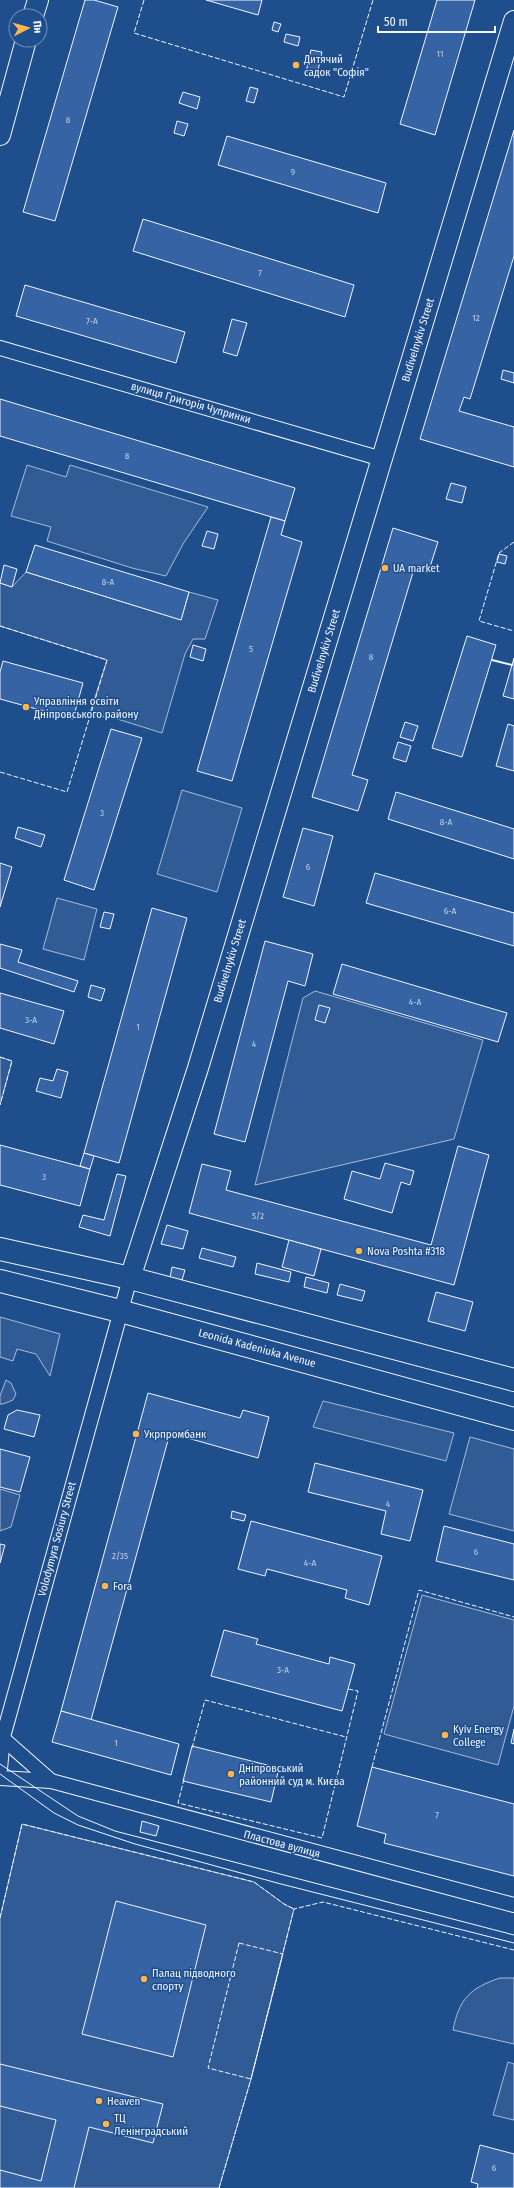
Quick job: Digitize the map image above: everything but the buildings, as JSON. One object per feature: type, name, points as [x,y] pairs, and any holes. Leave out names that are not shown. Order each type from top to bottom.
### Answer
[{"type":"highway","points":[[0,1249],[130,1278],[514,1380]]},
{"type":"highway","name":"Leonida Kadeniuka Avenue","points":[[0,1281],[120,1311],[514,1419]]},
{"type":"street","name":"Budivelnykiv Street","points":[[130,1278],[198,1068],[514,21]]},
{"type":"street","points":[[0,134],[24,48]]},
{"type":"street","name":"вулиця Григорія Чупринки","points":[[0,348],[382,458]]},
{"type":"street","name":"Volodymyra Sosiury Street","points":[[0,1769],[2,1737],[130,1278]]},
{"type":"street","name":"Пластова вулиця","points":[[2,1737],[50,1781]]},
{"type":"street","name":"Пластова вулиця","points":[[0,1778],[50,1781],[514,1905]]},
{"type":"shaded area","points":[[27,465],[66,477],[70,465],[208,507],[183,544],[166,576],[132,568],[47,541],[51,527],[11,516]]},
{"type":"shaded area","points":[[26,572],[181,620],[189,592],[218,600],[205,639],[193,639],[185,654],[162,733],[111,717],[89,716],[107,660],[0,626],[0,583],[12,587]]},
{"type":"shaded area","points":[[182,790],[242,808],[217,892],[157,874]]},
{"type":"shaded area","points":[[57,898],[97,909],[84,960],[43,949]]},
{"type":"shaded area","points":[[315,991],[483,1040],[454,1139],[255,1185],[303,998]]},
{"type":"shaded area","points":[[0,1057],[12,1061],[0,1105]]},
{"type":"shaded area","points":[[0,1317],[60,1334],[50,1376],[36,1354],[17,1349],[13,1361],[0,1357]]},
{"type":"shaded area","points":[[6,1380],[11,1383],[16,1394],[13,1400],[0,1404],[0,1396]]},
{"type":"shaded area","points":[[323,1401],[454,1433],[446,1461],[313,1427]]},
{"type":"shaded area","points":[[470,1437],[514,1449],[514,1531],[449,1514]]},
{"type":"shaded area","points":[[0,1489],[20,1495],[11,1527],[0,1531]]},
{"type":"shaded area","points":[[422,1595],[514,1620],[514,1706],[498,1765],[384,1734]]},
{"type":"shaded area","points":[[22,1824],[254,1882],[284,1904],[294,1909],[251,2079],[219,2188],[0,2188],[0,1918]]},
{"type":"shaded area","points":[[500,1978],[514,1978],[514,2044],[453,2030],[459,2010],[468,1996],[481,1986]]},
{"type":"shaded area","points":[[508,2062],[514,2064],[514,2120],[493,2115]]},
{"type":"tram line","points":[[0,1764],[78,1816],[115,1831],[514,1935]]},
{"type":"tram line","points":[[0,1774],[54,1813],[78,1825],[135,1844],[281,1884],[514,1943]]},
{"type":"fence","points":[[144,0],[134,33],[344,97],[373,0]]},
{"type":"fence","points":[[514,542],[499,553],[479,621],[514,631]]},
{"type":"fence","points":[[0,626],[107,660],[67,792],[0,772]]},
{"type":"fence","points":[[0,1057],[12,1061],[0,1105]]},
{"type":"fence","points":[[372,1767],[419,1590],[514,1617]]},
{"type":"fence","points":[[184,1779],[178,1803],[322,1838],[358,1691],[348,1689]]},
{"type":"fence","points":[[192,1748],[205,1700],[346,1737]]},
{"type":"fence","points":[[0,1918],[22,1824],[254,1882],[284,1904],[294,1909]]},
{"type":"fence","points":[[219,2188],[251,2079],[294,1909],[323,1902],[514,1950]]},
{"type":"fence","points":[[239,1943],[283,1954],[251,2079],[208,2068],[239,1943]]},
{"type":"wall","points":[[492,660],[512,665]]},
{"type":"place","name":"Дитячий садок \"Софія\"","points":[[296,65]]},
{"type":"place","name":"UA market","points":[[385,568]]},
{"type":"place","name":"Управління освіти Дніпровського району","points":[[26,707]]},
{"type":"place","name":"Nova Poshta #318","points":[[359,1251]]},
{"type":"place","name":"Укрпромбанк","points":[[136,1434]]},
{"type":"place","name":"Fora","points":[[105,1586]]},
{"type":"place","name":"Kyiv Energy College","points":[[445,1735]]},
{"type":"place","name":"Дніпровський районний суд м. Києва","points":[[231,1774]]},
{"type":"place","name":"Палац підводного спорту","points":[[144,1979]]},
{"type":"place","name":"Heaven","points":[[99,2101]]},
{"type":"place","name":"ТЦ Ленінградський","points":[[106,2124]]}]
